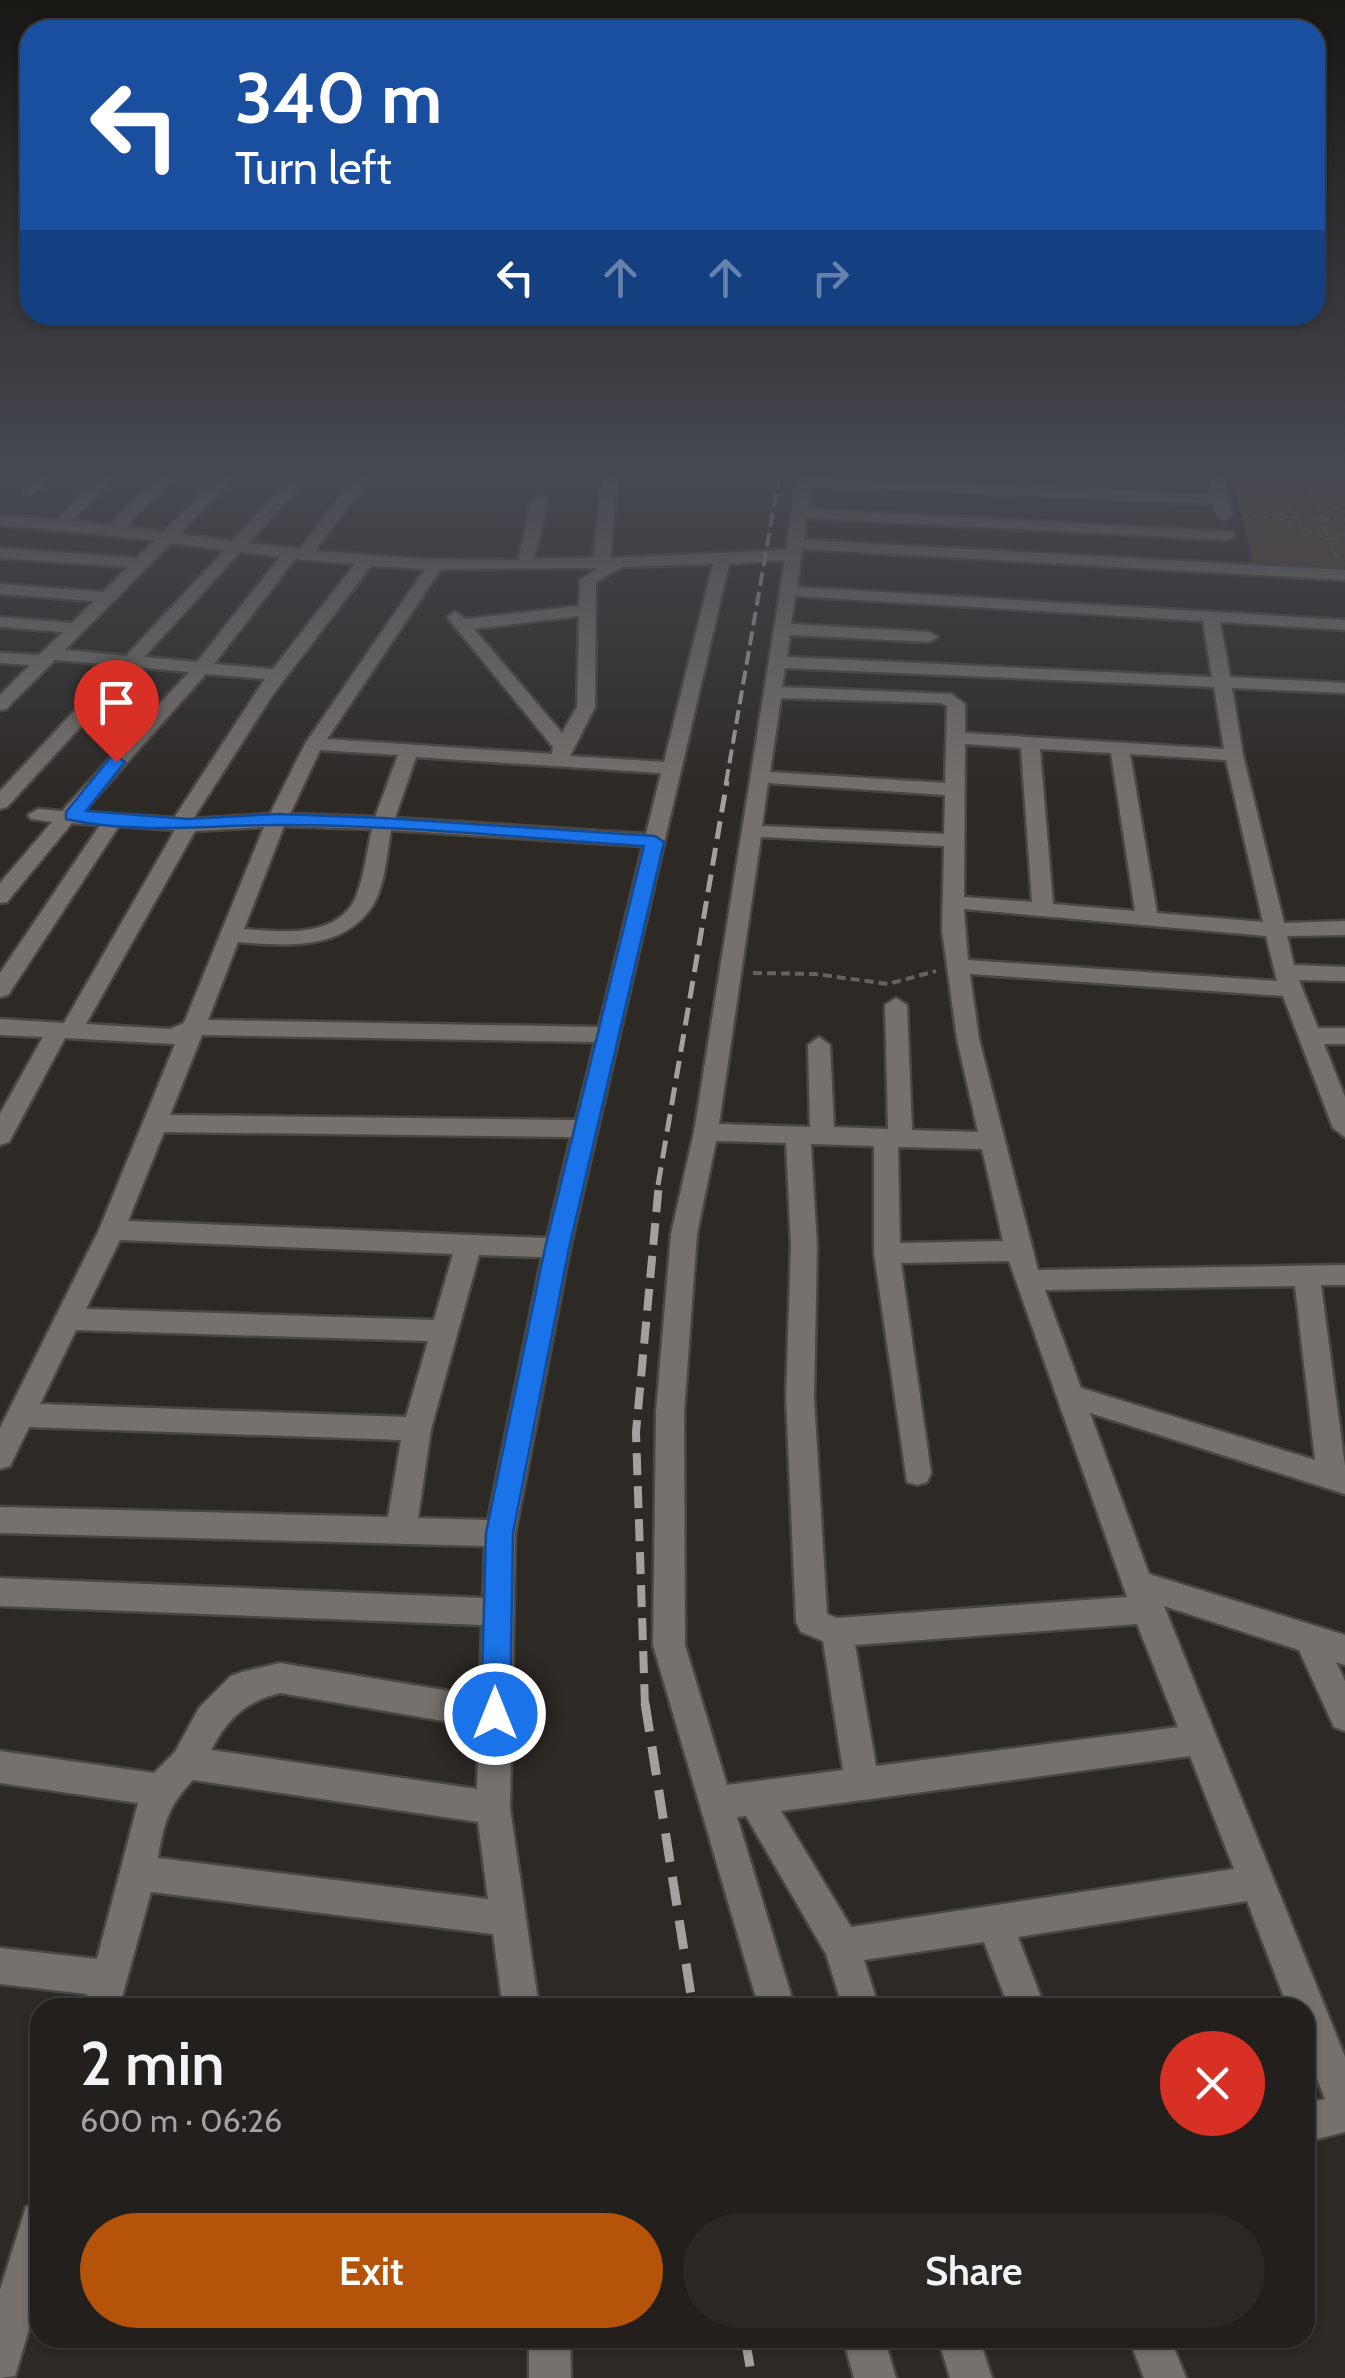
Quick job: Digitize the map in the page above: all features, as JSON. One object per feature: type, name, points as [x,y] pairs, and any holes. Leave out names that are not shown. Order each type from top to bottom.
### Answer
[{"type":"street","points":[[1,702],[122,582]]},
{"type":"street","points":[[0,803],[204,582]]},
{"type":"street","points":[[0,897],[32,852],[73,816],[274,582]]},
{"type":"street","points":[[0,1136],[184,824],[212,768],[349,582]]},
{"type":"street","points":[[0,1457],[112,1230],[230,935],[314,744],[424,582]]},
{"type":"street","points":[[561,754],[586,707],[588,582]]},
{"type":"street","points":[[520,1998],[493,1808],[500,1533],[557,1248],[716,582]]},
{"type":"street","points":[[774,1998],[669,1644],[670,1412],[684,1234],[706,1132],[789,582]]},
{"type":"street","points":[[0,588],[107,597]]},
{"type":"street","points":[[787,590],[1345,625]]},
{"type":"street","points":[[561,754],[458,621],[590,610]]},
{"type":"street","points":[[1211,618],[1234,755],[1287,980],[1345,1128]]},
{"type":"street","points":[[0,622],[77,628]]},
{"type":"street","points":[[781,629],[929,638]]},
{"type":"street","points":[[0,658],[127,661],[278,675]]},
{"type":"street","points":[[776,662],[1345,688]]},
{"type":"street","points":[[772,692],[944,698],[956,704],[957,790],[952,840],[959,966],[968,1040],[1018,1251],[1144,1596],[1305,1998]]},
{"type":"street","points":[[956,738],[1234,755]]},
{"type":"street","points":[[314,744],[561,754],[671,768]]},
{"type":"street","points":[[1030,744],[1043,911]]},
{"type":"street","points":[[1120,748],[1147,918]]},
{"type":"street","points":[[230,935],[322,935],[341,926],[365,902],[383,823],[408,750]]},
{"type":"street","points":[[759,777],[957,790]]},
{"type":"street","points":[[38,814],[184,824],[278,820],[383,823],[655,842]]},
{"type":"street","points":[[0,990],[116,817]]},
{"type":"street","points":[[752,830],[952,840]]},
{"type":"street","points":[[953,902],[1276,930],[1345,928]]},
{"type":"street","points":[[959,966],[1287,980],[1345,974]]},
{"type":"street","points":[[896,1005],[887,1254],[917,1473]]},
{"type":"street","points":[[0,1028],[172,1037],[196,1027],[611,1035]]},
{"type":"street","points":[[1309,1036],[1345,1036]]},
{"type":"street","points":[[819,1045],[804,1246],[800,1398],[812,1622],[837,1632],[1144,1596],[1345,1650]]},
{"type":"street","points":[[155,1123],[587,1128]]},
{"type":"street","points":[[706,1132],[990,1140]]},
{"type":"street","points":[[112,1230],[557,1248]]},
{"type":"street","points":[[400,1531],[417,1429],[469,1244]]},
{"type":"street","points":[[887,1254],[1018,1251]]},
{"type":"street","points":[[1071,1396],[1338,1480],[1307,1276]]},
{"type":"street","points":[[1027,1280],[1345,1276]]},
{"type":"street","points":[[66,1319],[442,1331]]},
{"type":"street","points":[[20,1415],[417,1429]]},
{"type":"street","points":[[0,1520],[500,1533]]},
{"type":"street","points":[[0,1592],[495,1612]]},
{"type":"street","points":[[837,1632],[862,1784]]},
{"type":"street","points":[[1308,1638],[1345,1716]]},
{"type":"street","points":[[0,1966],[105,1993],[139,1873],[146,1827],[160,1790],[186,1763],[210,1719],[242,1686],[280,1678],[495,1714]]},
{"type":"street","points":[[717,1803],[1203,1739]]},
{"type":"street","points":[[186,1763],[493,1808]]},
{"type":"street","points":[[0,1766],[160,1790]]},
{"type":"street","points":[[754,1798],[842,1946],[858,1998]]},
{"type":"street","points":[[139,1873],[510,1920]]},
{"type":"street","points":[[842,1946],[1260,1882]]},
{"type":"street","points":[[996,1923],[1023,1998]]},
{"type":"street","points":[[1315,2025],[1345,2103]]},
{"type":"street","points":[[1315,2120],[1345,2113]]},
{"type":"street","points":[[0,2361],[30,2256]]},
{"type":"street","points":[[550,2348],[550,2378]]},
{"type":"street","points":[[867,2348],[875,2378]]},
{"type":"street","points":[[961,2348],[970,2378]]},
{"type":"street","points":[[1154,2348],[1165,2378]]},
{"type":"path","points":[[729,969],[888,984],[959,966]]},
{"type":"railway","points":[[726,783],[761,582]]},
{"type":"railway","points":[[658,1185],[727,781]]},
{"type":"railway","points":[[645,1706],[636,1432],[659,1183]]},
{"type":"railway","points":[[645,1703],[691,1998]]},
{"type":"railway","points":[[747,2348],[752,2378]]},
{"type":"route","points":[[116,762],[73,816],[188,824],[278,820],[383,823],[655,842],[557,1248],[500,1533],[495,1714]]}]
